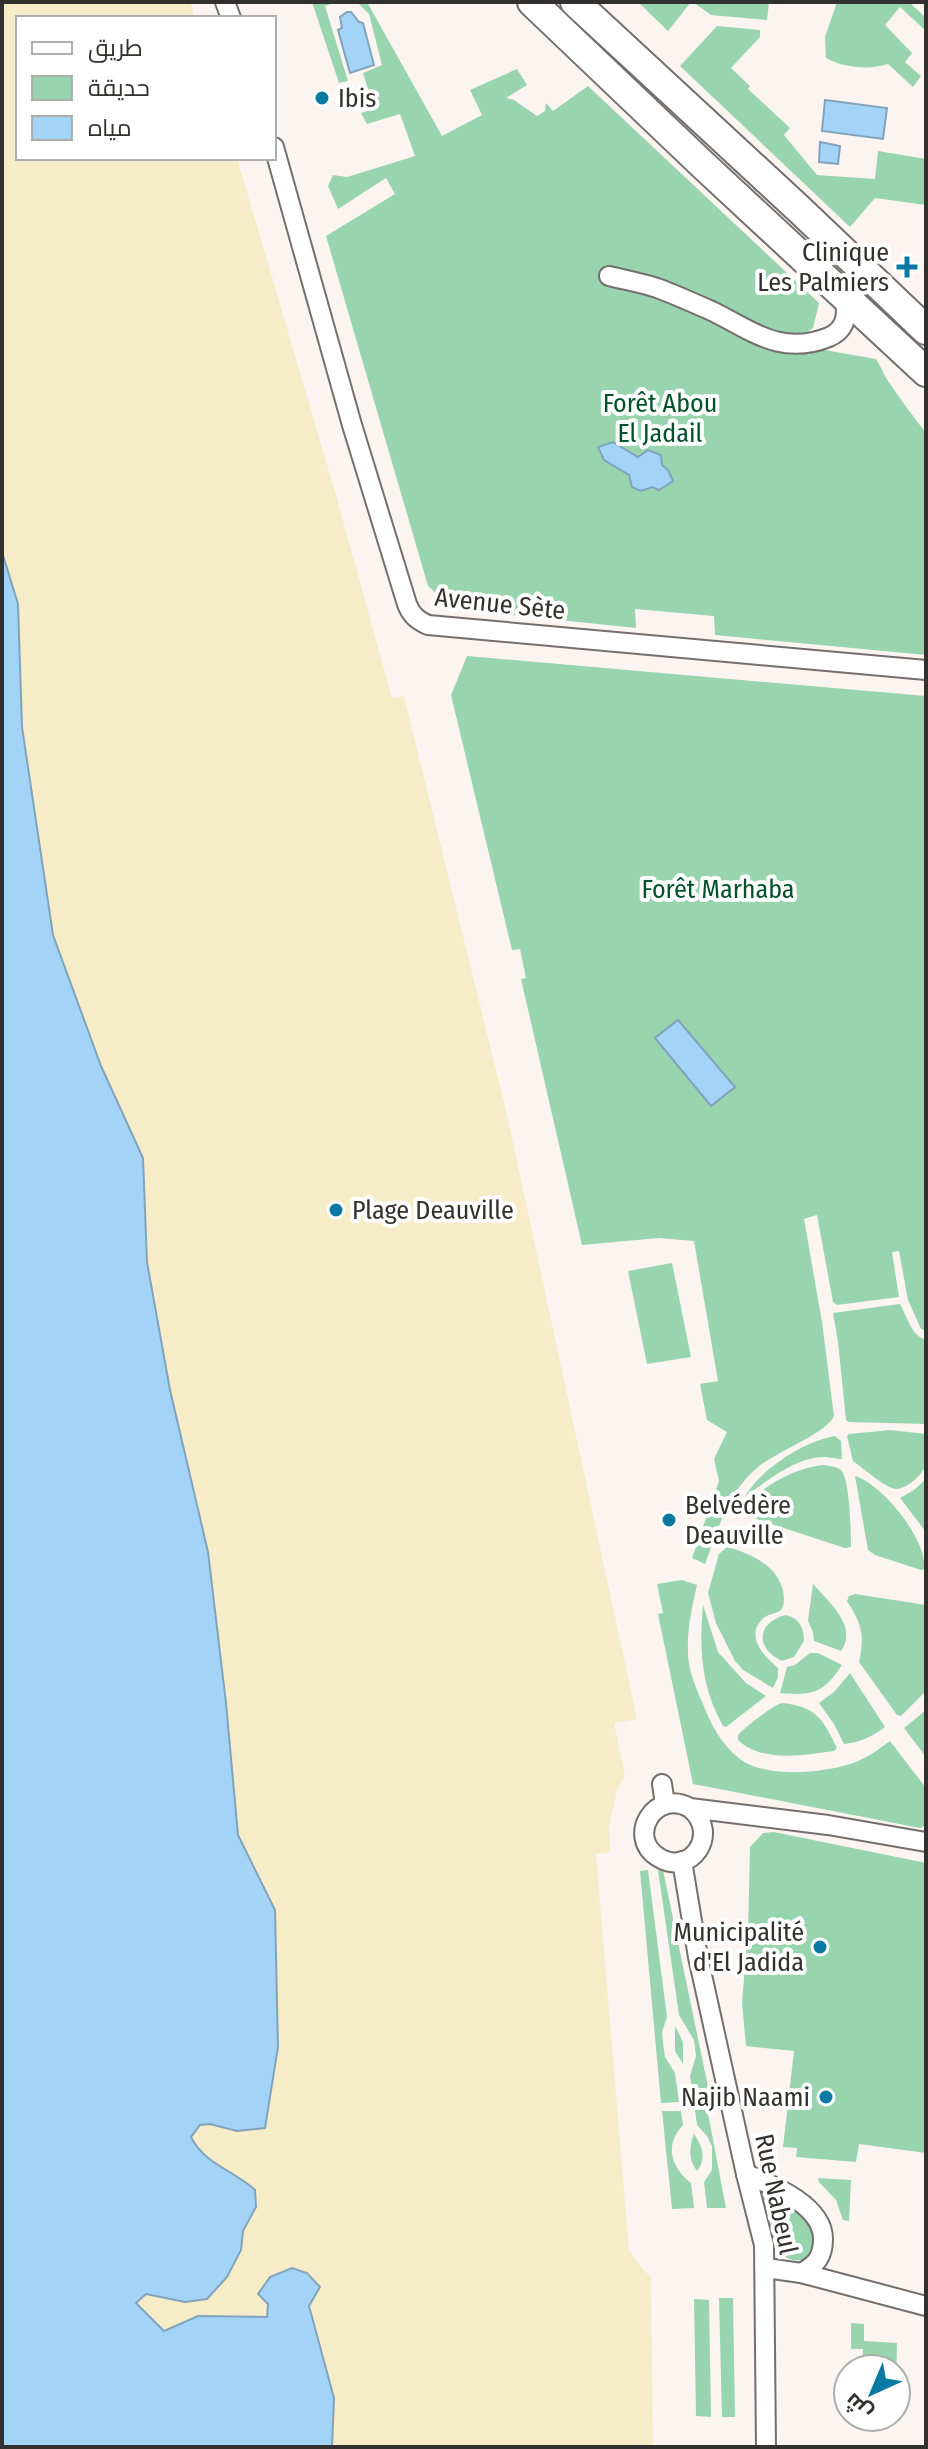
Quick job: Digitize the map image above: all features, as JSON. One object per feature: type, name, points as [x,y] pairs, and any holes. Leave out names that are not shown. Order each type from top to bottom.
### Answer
[{"type":"highway","points":[[532,2],[926,372]]},
{"type":"highway","points":[[575,2],[926,330]]},
{"type":"street","name":"Avenue Sète","points":[[276,154],[352,425],[407,604],[419,621],[428,625],[926,670]]},
{"type":"street","points":[[609,276],[656,288],[781,344],[806,344],[862,330],[882,331]]},
{"type":"street","points":[[827,338],[836,333],[846,318],[848,310],[844,296]]},
{"type":"street","points":[[662,1784],[665,1804]]},
{"type":"street","points":[[690,1808],[700,1818],[704,1828],[701,1846],[690,1858],[682,1861],[662,1860],[647,1846],[645,1826],[649,1816],[665,1804],[675,1803],[690,1808],[828,1825],[926,1842]]},
{"type":"street","points":[[704,1828],[732,1814]]},
{"type":"street","name":"Rue Nabeul","points":[[682,1861],[698,1957],[764,2245],[766,2447]]},
{"type":"street","points":[[746,2174],[801,2203],[818,2221],[823,2234],[823,2250],[819,2260],[801,2273]]},
{"type":"street","points":[[766,2268],[801,2273],[926,2306]]},
{"type":"green space","points":[[312,2],[336,2],[325,6],[348,81],[339,83]]},
{"type":"green space","name":"Forêt Abou El Jadail","points":[[357,2],[367,2],[442,136],[482,115],[470,90],[517,69],[527,85],[506,98],[537,116],[545,111],[546,103],[553,111],[588,86],[819,303],[813,328],[803,335],[808,355],[819,349],[876,359],[926,433],[926,655],[715,635],[714,616],[635,609],[636,628],[462,610],[447,603],[428,586],[326,236],[395,194],[386,178],[338,209],[328,186],[333,175],[347,177],[415,156],[400,114],[367,124],[361,113],[374,109],[363,73],[382,65],[369,14]]},
{"type":"green space","points":[[638,2],[691,2],[668,31]]},
{"type":"green space","points":[[693,2],[769,2],[767,20],[711,15]]},
{"type":"green space","points":[[837,2],[909,2],[926,18],[926,31],[900,7],[885,25],[912,53],[905,62],[921,76],[913,87],[888,64],[857,67],[826,58],[825,37]]},
{"type":"green space","points":[[717,26],[760,30],[760,37],[731,68],[750,86],[748,89],[790,128],[784,135],[817,175],[875,179],[878,151],[926,159],[926,205],[875,198],[850,227],[680,66]]},
{"type":"green space","name":"Forêt Marhaba","points":[[467,656],[926,696],[926,1331],[921,1329],[908,1300],[899,1251],[892,1252],[899,1297],[837,1305],[833,1302],[817,1215],[804,1219],[834,1416],[822,1429],[766,1461],[748,1477],[731,1499],[705,1564],[692,1558],[719,1481],[714,1459],[727,1432],[707,1420],[700,1384],[718,1381],[694,1241],[659,1238],[582,1245],[521,979],[526,978],[520,949],[512,950],[451,695]]},
{"type":"green space","points":[[672,1263],[691,1357],[647,1364],[628,1271]]},
{"type":"green space","points":[[900,1304],[913,1330],[926,1340],[926,1424],[849,1422],[846,1420],[833,1313]]},
{"type":"green space","points":[[890,1430],[926,1434],[923,1470],[909,1484],[896,1489],[853,1461],[847,1436]]},
{"type":"green space","points":[[835,1436],[841,1441],[842,1459],[823,1457],[802,1461],[745,1496],[762,1476],[784,1458],[810,1444]]},
{"type":"green space","points":[[823,1465],[835,1467],[844,1475],[851,1547],[845,1548],[762,1521],[752,1517],[744,1507],[780,1479]]},
{"type":"green space","points":[[855,1476],[877,1489],[901,1514],[919,1543],[924,1569],[875,1555],[868,1550]]},
{"type":"green space","points":[[926,1479],[926,1532],[900,1498]]},
{"type":"green space","points":[[727,1547],[762,1562],[775,1574],[783,1591],[781,1610],[765,1617],[756,1631],[758,1645],[778,1668],[773,1688],[743,1670],[735,1661],[716,1623],[708,1593],[719,1554]]},
{"type":"green space","points":[[682,1580],[697,1585],[688,1635],[691,1672],[713,1727],[722,1741],[751,1765],[795,1772],[853,1763],[890,1741],[926,1788],[926,1825],[920,1828],[693,1784],[658,1614],[663,1613],[657,1584]]},
{"type":"green space","points":[[813,1584],[844,1624],[846,1642],[841,1651],[814,1641],[808,1621]]},
{"type":"green space","points":[[855,1594],[926,1605],[926,1691],[901,1716],[897,1715],[859,1662],[861,1630],[847,1601],[849,1596]]},
{"type":"green space","points":[[703,1605],[718,1652],[746,1683],[766,1696],[726,1727],[710,1697],[703,1667]]},
{"type":"green space","points":[[786,1615],[800,1624],[804,1641],[794,1657],[782,1661],[767,1650],[763,1636],[769,1623]]},
{"type":"green space","points":[[810,1653],[818,1653],[842,1665],[829,1682],[816,1691],[780,1693],[787,1667],[795,1665]]},
{"type":"green space","points":[[850,1673],[885,1727],[866,1738],[844,1744],[819,1703],[834,1692]]},
{"type":"green space","points":[[782,1703],[803,1707],[817,1715],[837,1748],[810,1754],[771,1755],[738,1740],[738,1735],[746,1727]]},
{"type":"green space","points":[[926,1710],[926,1757],[904,1728]]},
{"type":"green space","points":[[774,1832],[926,1863],[926,2153],[859,2144],[856,2162],[796,2157],[797,2148],[783,2147],[794,2051],[746,2046],[742,2003],[750,1847],[763,1833]]},
{"type":"green space","points":[[648,1870],[667,2017],[662,2032],[663,2043],[665,2057],[675,2073],[679,2102],[661,2103],[640,1871]]},
{"type":"green space","points":[[658,1870],[663,1870],[711,2101],[694,2102],[690,2076],[696,2056],[694,2040],[679,2015]]},
{"type":"green space","points":[[675,2026],[683,2042],[683,2064],[675,2051]]},
{"type":"green space","points":[[707,2108],[726,2208],[707,2208],[704,2182],[712,2170],[712,2146],[697,2125],[695,2110]]},
{"type":"green space","points":[[662,2111],[681,2111],[683,2125],[673,2140],[672,2156],[691,2183],[694,2208],[672,2209]]},
{"type":"green space","points":[[694,2134],[702,2152],[697,2171],[690,2153]]},
{"type":"green space","points":[[818,2178],[851,2180],[849,2221],[843,2220],[836,2200]]},
{"type":"green space","points":[[766,2191],[775,2191],[806,2218],[813,2234],[810,2257],[798,2261],[787,2258],[770,2240],[762,2214]]},
{"type":"green space","points":[[719,2298],[733,2298],[735,2417],[722,2417]]},
{"type":"green space","points":[[694,2299],[709,2300],[711,2417],[696,2416]]},
{"type":"green space","points":[[851,2323],[864,2324],[864,2341],[897,2343],[897,2353],[863,2353],[863,2349],[851,2349]]},
{"type":"sand","name":"Plage Deauville","points":[[2,2],[190,2],[194,16],[16,16],[16,160],[238,160],[392,698],[404,696],[507,1115],[637,1719],[614,1723],[625,1776],[617,1790],[609,1827],[610,1852],[596,1854],[629,2250],[651,2277],[653,2447],[332,2447],[334,2398],[308,2306],[268,2303],[267,2317],[198,2316],[164,2331],[135,2303],[145,2294],[185,2302],[241,2250],[243,2231],[256,2207],[241,2177],[212,2162],[191,2137],[199,2125],[210,2124],[237,2131],[278,2047],[275,1910],[238,1835],[208,1552],[170,1390],[147,1262],[143,1158],[101,1066],[53,935],[22,727],[18,604],[2,552]]},
{"type":"water","points":[[347,12],[363,23],[374,65],[350,73],[338,30],[342,28],[340,17]]},
{"type":"water","points":[[825,100],[887,108],[883,139],[822,131]]},
{"type":"water","points":[[820,142],[840,146],[838,164],[819,162]]},
{"type":"water","points":[[613,442],[638,457],[648,450],[661,455],[662,465],[673,481],[659,490],[652,487],[641,491],[632,487],[629,475],[604,460],[598,447]]},
{"type":"water","points":[[2,552],[18,604],[22,727],[53,935],[101,1066],[143,1158],[147,1262],[170,1390],[208,1552],[238,1835],[275,1910],[278,2047],[265,2128],[237,2131],[210,2124],[200,2125],[191,2137],[212,2161],[255,2190],[256,2207],[243,2231],[241,2250],[227,2277],[207,2299],[185,2302],[146,2294],[136,2303],[164,2331],[198,2316],[267,2317],[268,2304],[258,2294],[270,2277],[292,2268],[307,2273],[320,2287],[309,2306],[334,2398],[332,2447],[2,2447]]},
{"type":"water","points":[[678,1020],[735,1087],[711,1106],[655,1038]]},
{"type":"place","name":"Ibis","points":[[322,98]]},
{"type":"place","name":"Clinique Les Palmiers","points":[[907,267]]},
{"type":"place","name":"Plage Deauville","points":[[336,1210]]},
{"type":"place","name":"Belvédère Deauville","points":[[669,1520]]},
{"type":"place","name":"Municipalité d'El Jadida","points":[[820,1947]]},
{"type":"place","name":"Najib Naami","points":[[826,2097]]}]
